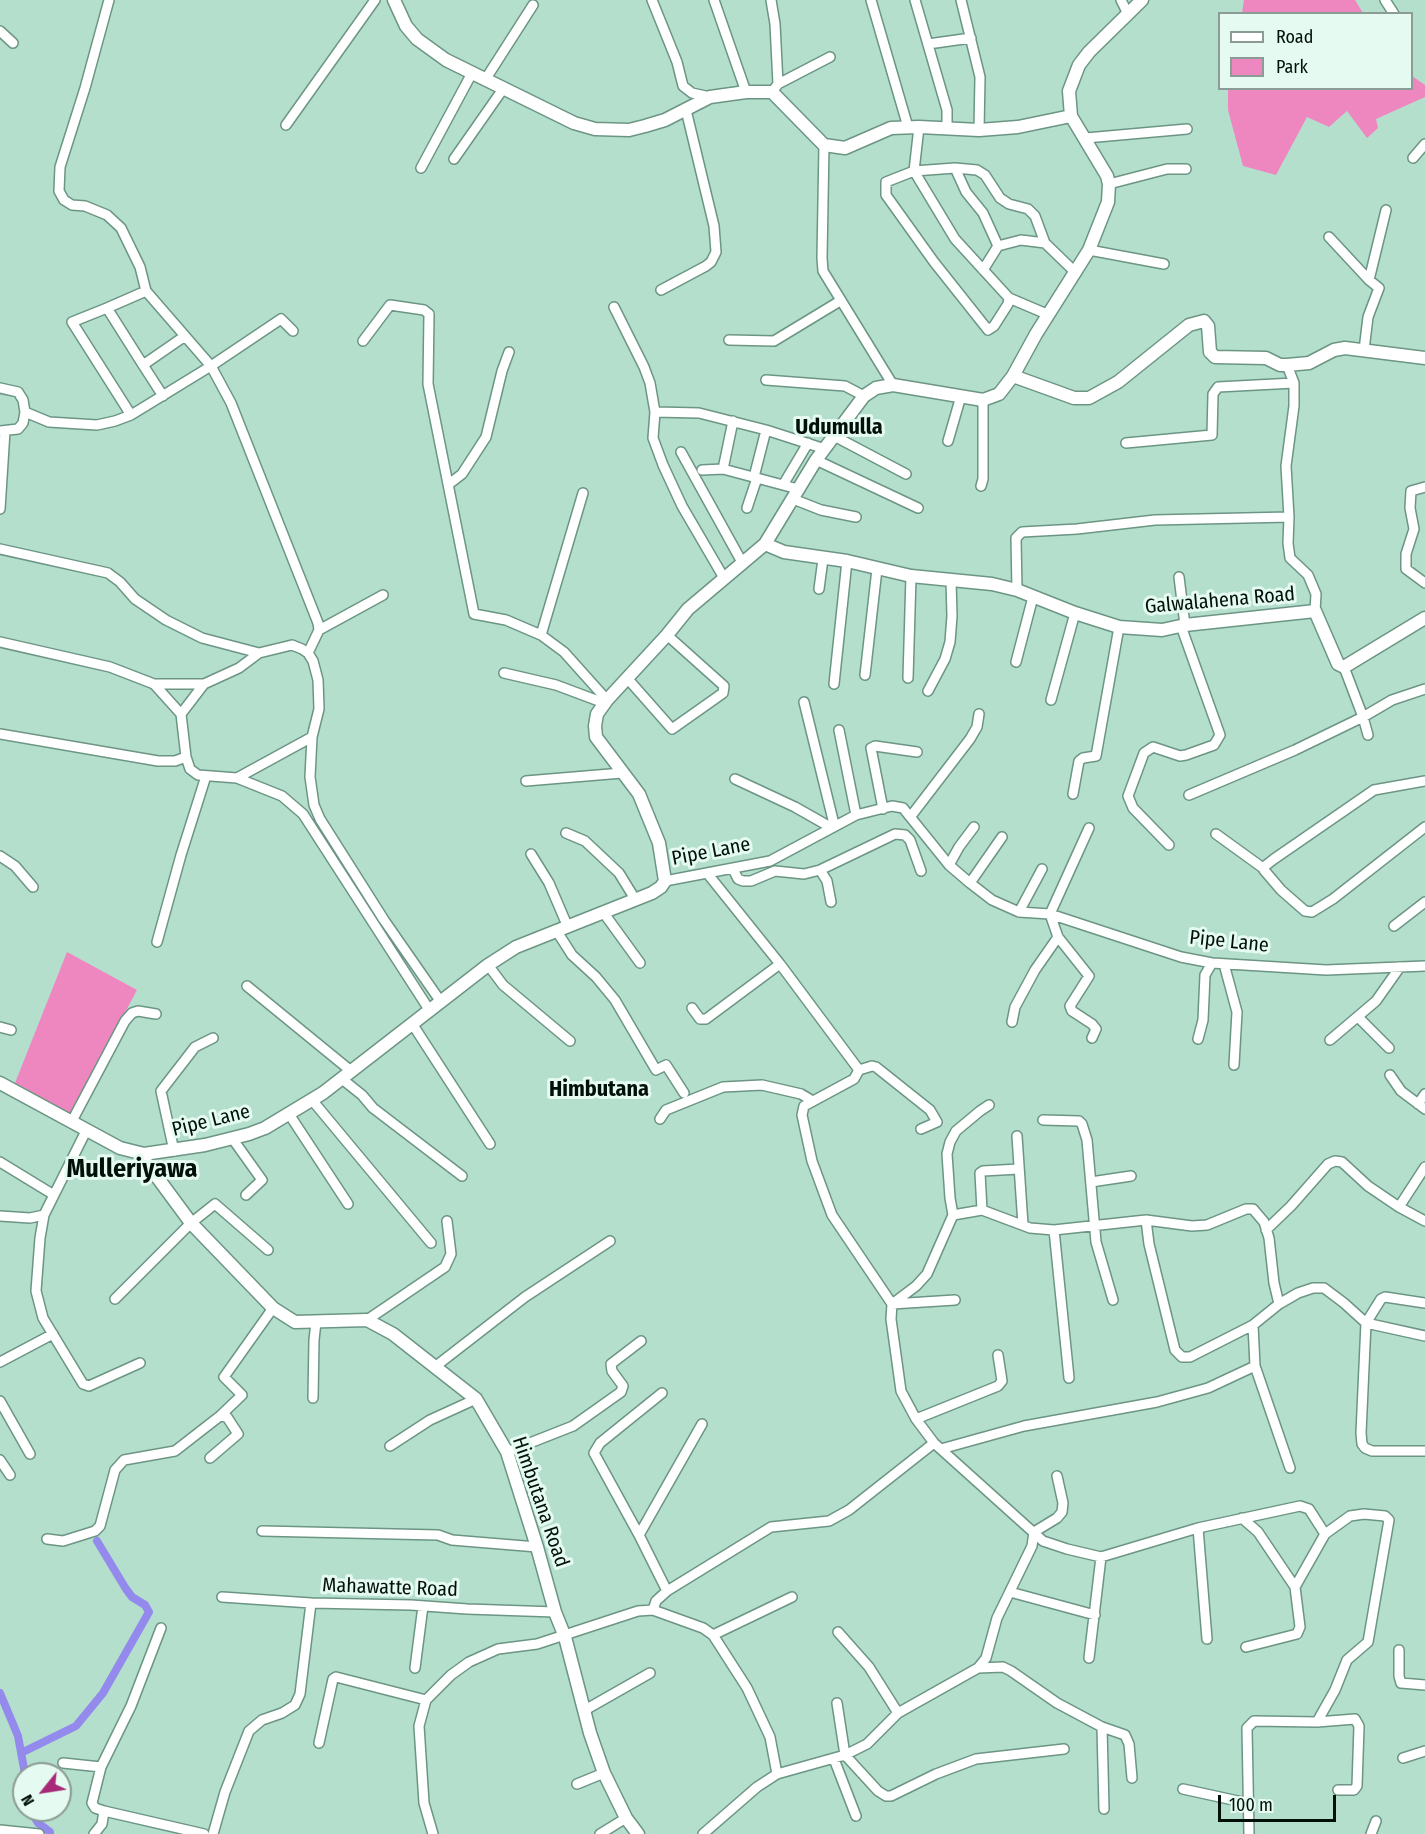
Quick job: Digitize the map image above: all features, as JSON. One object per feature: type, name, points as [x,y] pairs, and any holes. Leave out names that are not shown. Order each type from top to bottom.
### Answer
[{"type":"street","points":[[109,0],[60,167],[59,191],[64,200],[72,205],[85,206],[107,215],[122,228],[140,267],[146,291],[211,366],[231,403],[318,623],[318,630],[308,653]]},
{"type":"street","points":[[286,125],[375,0]]},
{"type":"street","points":[[394,0],[406,26],[417,39],[446,60],[574,123],[595,129],[629,130],[665,120],[711,97],[776,88],[830,57]]},
{"type":"street","points":[[652,0],[677,62],[683,86],[692,93],[711,97]]},
{"type":"street","points":[[714,0],[746,92]]},
{"type":"street","points":[[771,0],[775,24],[776,88],[824,145],[823,271],[893,385]]},
{"type":"street","points":[[870,0],[914,127],[914,171],[955,239],[1009,298],[1049,315]]},
{"type":"street","points":[[915,0],[947,110],[947,129]]},
{"type":"street","points":[[961,0],[980,77],[979,130]]},
{"type":"street","points":[[1121,0],[1128,14]]},
{"type":"street","points":[[665,881],[659,843],[647,811],[639,795],[596,737],[597,714],[688,609],[765,544],[816,460],[864,396],[876,388],[893,385],[983,400],[999,394],[1013,376],[1036,334],[1089,250],[1108,202],[1107,176],[1071,116],[1069,91],[1079,65],[1089,52],[1142,0]]},
{"type":"street","points":[[485,80],[533,5]]},
{"type":"street","points":[[0,31],[13,43]]},
{"type":"street","points":[[928,44],[972,38]]},
{"type":"street","points":[[421,168],[472,73]]},
{"type":"street","points":[[454,159],[503,89]]},
{"type":"street","points":[[661,290],[706,266],[716,252],[714,226],[686,110]]},
{"type":"street","points":[[824,145],[845,148],[891,128],[979,130],[1018,127],[1071,116]]},
{"type":"street","points":[[1086,138],[1187,129]]},
{"type":"street","points":[[1413,158],[1425,144]]},
{"type":"street","points":[[956,168],[966,192],[983,213],[998,246]]},
{"type":"street","points":[[1009,298],[1008,304],[994,326],[988,330],[934,262],[886,195],[886,182],[914,171],[956,168],[977,170],[985,175],[1000,198],[1009,204],[1028,209],[1035,216],[1045,243],[1076,273]]},
{"type":"street","points":[[1109,184],[1167,169],[1186,169]]},
{"type":"street","points":[[1369,280],[1386,210]]},
{"type":"street","points":[[1329,237],[1379,288],[1368,317],[1364,350]]},
{"type":"street","points":[[983,270],[998,246],[1021,240],[1045,243]]},
{"type":"street","points":[[1089,250],[1164,264]]},
{"type":"street","points":[[131,415],[72,322],[146,291]]},
{"type":"street","points":[[729,340],[774,341],[840,301]]},
{"type":"street","points":[[363,341],[390,305],[424,310],[429,314],[428,384],[474,614],[506,621],[542,635],[564,652],[606,701]]},
{"type":"street","points":[[614,307],[651,383],[655,412],[653,438],[663,465],[682,506],[723,578]]},
{"type":"street","points":[[107,308],[163,396]]},
{"type":"street","points":[[25,412],[50,422],[97,425],[115,421],[131,415],[163,396],[281,319],[293,332]]},
{"type":"street","points":[[1013,376],[1074,398],[1089,398],[1118,382],[1189,325],[1204,321],[1208,326],[1210,352],[1215,357],[1266,358],[1280,365],[1287,365],[1318,360],[1339,349],[1425,358]]},
{"type":"street","points":[[143,364],[185,336]]},
{"type":"street","points":[[449,484],[462,474],[486,437],[509,352]]},
{"type":"street","points":[[1287,365],[1294,383],[1294,406],[1286,466],[1288,543],[1290,558],[1308,575],[1317,594],[1315,611]]},
{"type":"street","points":[[766,380],[845,386],[864,396]]},
{"type":"street","points":[[1126,443],[1212,435],[1213,394],[1218,387],[1294,383]]},
{"type":"street","points":[[0,388],[18,392],[23,399],[25,412],[23,423],[18,429],[2,431],[0,509]]},
{"type":"street","points":[[948,441],[961,396]]},
{"type":"street","points":[[981,486],[983,479],[983,400]]},
{"type":"street","points":[[655,412],[699,413],[766,429],[825,449]]},
{"type":"street","points":[[723,470],[733,421]]},
{"type":"street","points":[[747,508],[766,429]]},
{"type":"street","points":[[834,436],[906,474]]},
{"type":"street","points":[[783,484],[808,443]]},
{"type":"street","points":[[681,452],[743,564]]},
{"type":"street","points":[[816,460],[918,508]]},
{"type":"street","points":[[702,470],[723,470],[783,484],[821,510],[856,518]]},
{"type":"street","points":[[1425,487],[1411,491],[1410,508],[1414,529],[1406,554],[1406,569],[1425,583]]},
{"type":"street","points":[[542,635],[583,493]]},
{"type":"street","points":[[1017,590],[1016,538],[1022,532],[1077,529],[1155,520],[1289,517]]},
{"type":"street","name":"Galwalahena Road","points":[[765,544],[784,552],[847,561],[911,576],[992,584],[1017,590],[1075,613],[1119,627],[1162,630],[1315,611],[1338,664],[1344,667]]},
{"type":"street","points":[[0,549],[108,573],[120,582],[135,599],[166,620],[202,638],[259,652],[292,645],[308,653],[313,661],[318,680],[319,709],[312,737],[310,777],[314,805],[320,819],[384,920],[441,1002]]},
{"type":"street","points":[[819,590],[822,559]]},
{"type":"street","points":[[834,684],[847,561]]},
{"type":"street","points":[[865,675],[877,569]]},
{"type":"street","points":[[908,678],[911,576]]},
{"type":"street","points":[[1169,845],[1133,808],[1128,796],[1144,753],[1153,747],[1180,756],[1192,754],[1214,745],[1221,735],[1183,626],[1179,577]]},
{"type":"street","points":[[928,692],[945,659],[950,642],[951,580]]},
{"type":"street","points":[[318,630],[383,595]]},
{"type":"street","points":[[1016,662],[1033,597]]},
{"type":"street","points":[[1051,700],[1075,613]]},
{"type":"street","points":[[1368,735],[1344,667],[1425,618]]},
{"type":"street","points":[[1073,794],[1079,761],[1096,756],[1119,627]]},
{"type":"street","points":[[627,678],[672,729],[723,693],[724,686],[667,635]]},
{"type":"street","points":[[0,642],[110,667],[154,684],[204,684],[239,668],[259,652]]},
{"type":"street","points":[[504,673],[555,684],[606,701]]},
{"type":"street","points":[[154,684],[181,714],[186,757],[190,769],[198,776],[237,778],[282,796],[303,814],[430,1011]]},
{"type":"street","points":[[181,714],[204,684]]},
{"type":"street","points":[[1189,795],[1294,750],[1363,717],[1392,700],[1425,689]]},
{"type":"street","points":[[735,779],[795,807],[832,828],[834,824],[804,702]]},
{"type":"street","points":[[910,816],[970,739],[977,727],[979,714]]},
{"type":"street","points":[[839,730],[856,815]]},
{"type":"street","points":[[0,734],[158,761],[175,761],[186,757]]},
{"type":"street","points":[[237,778],[312,737]]},
{"type":"street","points":[[883,809],[871,748],[875,746],[916,752]]},
{"type":"street","points":[[526,781],[622,773]]},
{"type":"street","points":[[157,942],[206,776]]},
{"type":"street","points":[[1263,868],[1374,790],[1425,781]]},
{"type":"street","name":"Pipe Lane","points":[[0,1083],[120,1148],[144,1154],[174,1151],[265,1128],[312,1100],[347,1075],[488,965],[516,947],[635,899],[661,887],[665,881],[770,861],[856,815],[892,806],[903,808],[949,865],[970,883],[992,900],[1019,912],[1050,914],[1182,957],[1212,963],[1326,970],[1425,966]]},
{"type":"street","points":[[949,865],[974,827]]},
{"type":"street","points":[[1216,834],[1263,868],[1281,890],[1305,911],[1312,912],[1334,899],[1425,827]]},
{"type":"street","points":[[1089,828],[1050,914],[1058,937],[1089,976],[1070,1006],[1072,1011],[1096,1029],[1092,1038]]},
{"type":"street","points":[[566,833],[585,841],[620,873],[635,899]]},
{"type":"street","points":[[734,869],[738,879],[742,881],[751,881],[775,871],[804,874],[820,870],[895,834],[905,835],[910,840],[921,871]]},
{"type":"street","points":[[970,883],[1002,837]]},
{"type":"street","points":[[531,854],[549,883],[561,928],[572,955],[596,976],[615,1000],[656,1070],[666,1065],[684,1093]]},
{"type":"street","points":[[0,856],[15,866],[33,887]]},
{"type":"street","points":[[0,865],[15,866]]},
{"type":"street","points":[[1019,912],[1042,869]]},
{"type":"street","points":[[820,870],[827,880],[831,902]]},
{"type":"street","points":[[707,873],[780,964],[859,1070]]},
{"type":"street","points":[[1394,927],[1425,902]]},
{"type":"street","points":[[603,912],[640,963]]},
{"type":"street","points":[[1012,1022],[1016,1007],[1035,970],[1058,937]]},
{"type":"street","points":[[1198,1039],[1203,1020],[1205,975],[1212,963]]},
{"type":"street","points":[[692,1008],[700,1020],[706,1019],[780,964]]},
{"type":"street","points":[[1224,964],[1237,1012],[1234,1065]]},
{"type":"street","points":[[488,965],[503,985],[570,1041]]},
{"type":"street","points":[[1330,1041],[1376,1001],[1400,967]]},
{"type":"street","points":[[247,986],[347,1075],[373,1108],[462,1176]]},
{"type":"street","points":[[72,1121],[124,1021],[132,1013],[138,1011],[156,1014]]},
{"type":"street","points":[[1358,1017],[1389,1048]]},
{"type":"street","points":[[414,1025],[490,1144]]},
{"type":"street","points":[[0,1027],[11,1030]]},
{"type":"street","points":[[174,1151],[161,1091],[195,1047],[213,1038]]},
{"type":"street","points":[[921,1129],[937,1122],[930,1110],[872,1066],[859,1070],[854,1079],[812,1100],[804,1106],[802,1115],[812,1161],[832,1215],[892,1304],[891,1319],[901,1391],[916,1419],[937,1446],[1043,1540],[1067,1550],[1101,1557],[1198,1528],[1306,1506],[1315,1516],[1325,1534]]},
{"type":"street","points":[[1390,1075],[1401,1091],[1421,1106],[1425,1094]]},
{"type":"street","points":[[660,1119],[666,1110],[723,1087],[762,1085],[801,1094],[812,1100]]},
{"type":"street","points":[[312,1100],[431,1244]]},
{"type":"street","points":[[892,1304],[916,1286],[927,1274],[953,1215],[947,1154],[950,1142],[956,1131],[989,1105]]},
{"type":"street","points":[[289,1114],[348,1204]]},
{"type":"street","points":[[1043,1120],[1079,1121],[1082,1124],[1087,1140],[1096,1242],[1113,1300]]},
{"type":"street","points":[[86,1131],[44,1215],[36,1291],[44,1318],[83,1384],[89,1386],[140,1363]]},
{"type":"street","points":[[1017,1136],[1023,1225]]},
{"type":"street","points":[[232,1138],[262,1180],[246,1195]]},
{"type":"street","points":[[144,1154],[146,1162],[192,1223],[273,1308],[295,1322],[367,1320],[444,1267],[451,1254],[447,1221]]},
{"type":"street","points":[[1266,1230],[1328,1164],[1335,1161],[1342,1162],[1368,1186],[1399,1208],[1425,1221]]},
{"type":"street","points":[[0,1162],[54,1195]]},
{"type":"street","points":[[1399,1208],[1425,1167]]},
{"type":"street","points":[[982,1210],[980,1173],[1019,1169]]},
{"type":"street","points":[[1091,1182],[1131,1176]]},
{"type":"street","points":[[115,1299],[192,1223],[215,1204],[268,1250]]},
{"type":"street","points":[[953,1215],[982,1210],[1035,1229],[1054,1230],[1146,1220],[1192,1226],[1208,1225],[1246,1209],[1253,1209],[1264,1222],[1279,1304]]},
{"type":"street","points":[[0,1216],[30,1218],[44,1215]]},
{"type":"street","points":[[1146,1220],[1149,1244],[1175,1350],[1182,1357],[1190,1357],[1254,1325],[1279,1304],[1313,1288],[1324,1288],[1344,1302],[1366,1323],[1425,1336]]},
{"type":"street","points":[[1054,1230],[1069,1378]]},
{"type":"street","points":[[436,1366],[525,1297],[610,1241]]},
{"type":"street","points":[[1425,1303],[1385,1297],[1381,1299],[1366,1323],[1362,1444],[1365,1449],[1372,1450],[1425,1451]]},
{"type":"street","points":[[892,1304],[955,1300]]},
{"type":"street","points":[[47,1539],[63,1541],[95,1531],[100,1526],[115,1470],[124,1460],[175,1451],[220,1416],[242,1395],[224,1377],[273,1308]]},
{"type":"street","name":"Himbutana Road","points":[[367,1320],[393,1334],[476,1399],[507,1452],[555,1612],[565,1636],[590,1732],[604,1773],[626,1818],[638,1834]]},
{"type":"street","points":[[314,1398],[316,1322]]},
{"type":"street","points":[[1254,1325],[1255,1366],[1290,1468]]},
{"type":"street","points":[[0,1362],[53,1334]]},
{"type":"street","points":[[507,1452],[573,1426],[621,1392],[623,1386],[612,1371],[611,1364],[641,1341]]},
{"type":"street","points":[[916,1419],[998,1386],[1002,1381],[998,1355]]},
{"type":"street","points":[[653,1610],[656,1601],[667,1591],[771,1527],[829,1521],[849,1510],[937,1446],[1024,1426],[1157,1402],[1208,1388],[1255,1366]]},
{"type":"street","points":[[662,1393],[600,1443],[594,1453],[667,1591]]},
{"type":"street","points":[[390,1446],[430,1420],[476,1399]]},
{"type":"street","points":[[0,1401],[30,1455]]},
{"type":"street","points":[[210,1458],[238,1434],[227,1417],[220,1416]]},
{"type":"street","points":[[639,1535],[702,1424]]},
{"type":"street","points":[[0,1460],[10,1475]]},
{"type":"street","points":[[1034,1532],[1057,1518],[1062,1512],[1063,1503],[1057,1476]]},
{"type":"street","points":[[1295,1587],[1325,1534],[1350,1516],[1364,1514],[1385,1516],[1389,1520],[1368,1642],[1347,1660],[1335,1690],[1317,1722]]},
{"type":"street","points":[[1242,1518],[1258,1532],[1295,1587],[1300,1627],[1297,1634],[1246,1647]]},
{"type":"street","points":[[1198,1528],[1207,1639]]},
{"type":"street","points":[[262,1531],[438,1535],[453,1540],[537,1547]]},
{"type":"street","points":[[703,1834],[757,1787],[777,1774],[834,1759],[867,1744],[898,1713],[978,1668],[986,1658],[997,1618],[1032,1546],[1034,1532]]},
{"type":"street","points":[[1089,1658],[1101,1557]]},
{"type":"street","points":[[1010,1592],[1095,1616]]},
{"type":"street","points":[[222,1597],[311,1603]]},
{"type":"street","points":[[713,1635],[792,1597]]},
{"type":"street","name":"Mahawatte Road","points":[[213,1834],[225,1792],[249,1731],[262,1720],[282,1713],[295,1705],[300,1694],[311,1603],[555,1612]]},
{"type":"street","points":[[415,1668],[423,1606]]},
{"type":"street","points":[[433,1834],[424,1803],[419,1751],[419,1726],[426,1700],[451,1675],[469,1662],[488,1653],[498,1649],[537,1644],[638,1611],[653,1610],[703,1628],[713,1635],[747,1688],[770,1737],[777,1774]]},
{"type":"street","points":[[161,1628],[131,1707],[101,1767],[92,1803],[95,1808],[104,1811],[204,1834]]},
{"type":"street","points":[[838,1632],[869,1666],[898,1713]]},
{"type":"street","points":[[1399,1650],[1401,1683],[1425,1685]]},
{"type":"street","points":[[978,1668],[1003,1667],[1057,1703],[1102,1727],[1125,1735],[1129,1744],[1132,1778]]},
{"type":"street","points":[[585,1710],[650,1673]]},
{"type":"street","points":[[319,1743],[333,1679],[336,1677],[426,1700]]},
{"type":"street","points":[[837,1703],[845,1755],[878,1791],[886,1796],[891,1796],[936,1774],[976,1759],[1064,1749]]},
{"type":"street","points":[[1248,1834],[1247,1728],[1250,1724],[1262,1720],[1317,1722],[1351,1718],[1358,1721],[1357,1786],[1354,1790],[1338,1790]]},
{"type":"street","points":[[1102,1727],[1104,1809]]},
{"type":"street","points":[[1403,1758],[1425,1751]]},
{"type":"street","points":[[834,1759],[856,1816]]},
{"type":"street","points":[[72,1764],[101,1767]]},
{"type":"street","points":[[577,1785],[604,1773]]},
{"type":"street","points":[[1183,1789],[1247,1803]]},
{"type":"street","points":[[94,1834],[102,1824],[104,1811]]},
{"type":"street","points":[[600,1834],[626,1818]]},
{"type":"street","points":[[1371,1834],[1376,1821]]},
{"type":"street","points":[[0,1830],[39,1834]]},
{"type":"green space","points":[[1244,0],[1355,0],[1362,12],[1242,12]]},
{"type":"green space","points":[[1413,77],[1425,85],[1425,97],[1376,119],[1378,128],[1367,138],[1347,111],[1329,127],[1307,117],[1276,175],[1243,166],[1228,110],[1228,90],[1413,90]]},
{"type":"green space","points":[[67,952],[137,990],[70,1116],[15,1083]]},
{"type":"waterway","points":[[23,1752],[76,1726],[103,1693],[149,1612],[145,1605],[132,1597],[126,1589],[97,1541]]},
{"type":"waterway","points":[[0,1693],[18,1736],[23,1762]]},
{"type":"waterway","points":[[37,1822],[50,1834]]},
{"type":"district","name":"Udumulla","points":[[839,428]]},
{"type":"district","name":"Himbutana","points":[[599,1090]]},
{"type":"district","name":"Mulleriyawa","points":[[132,1170]]}]
